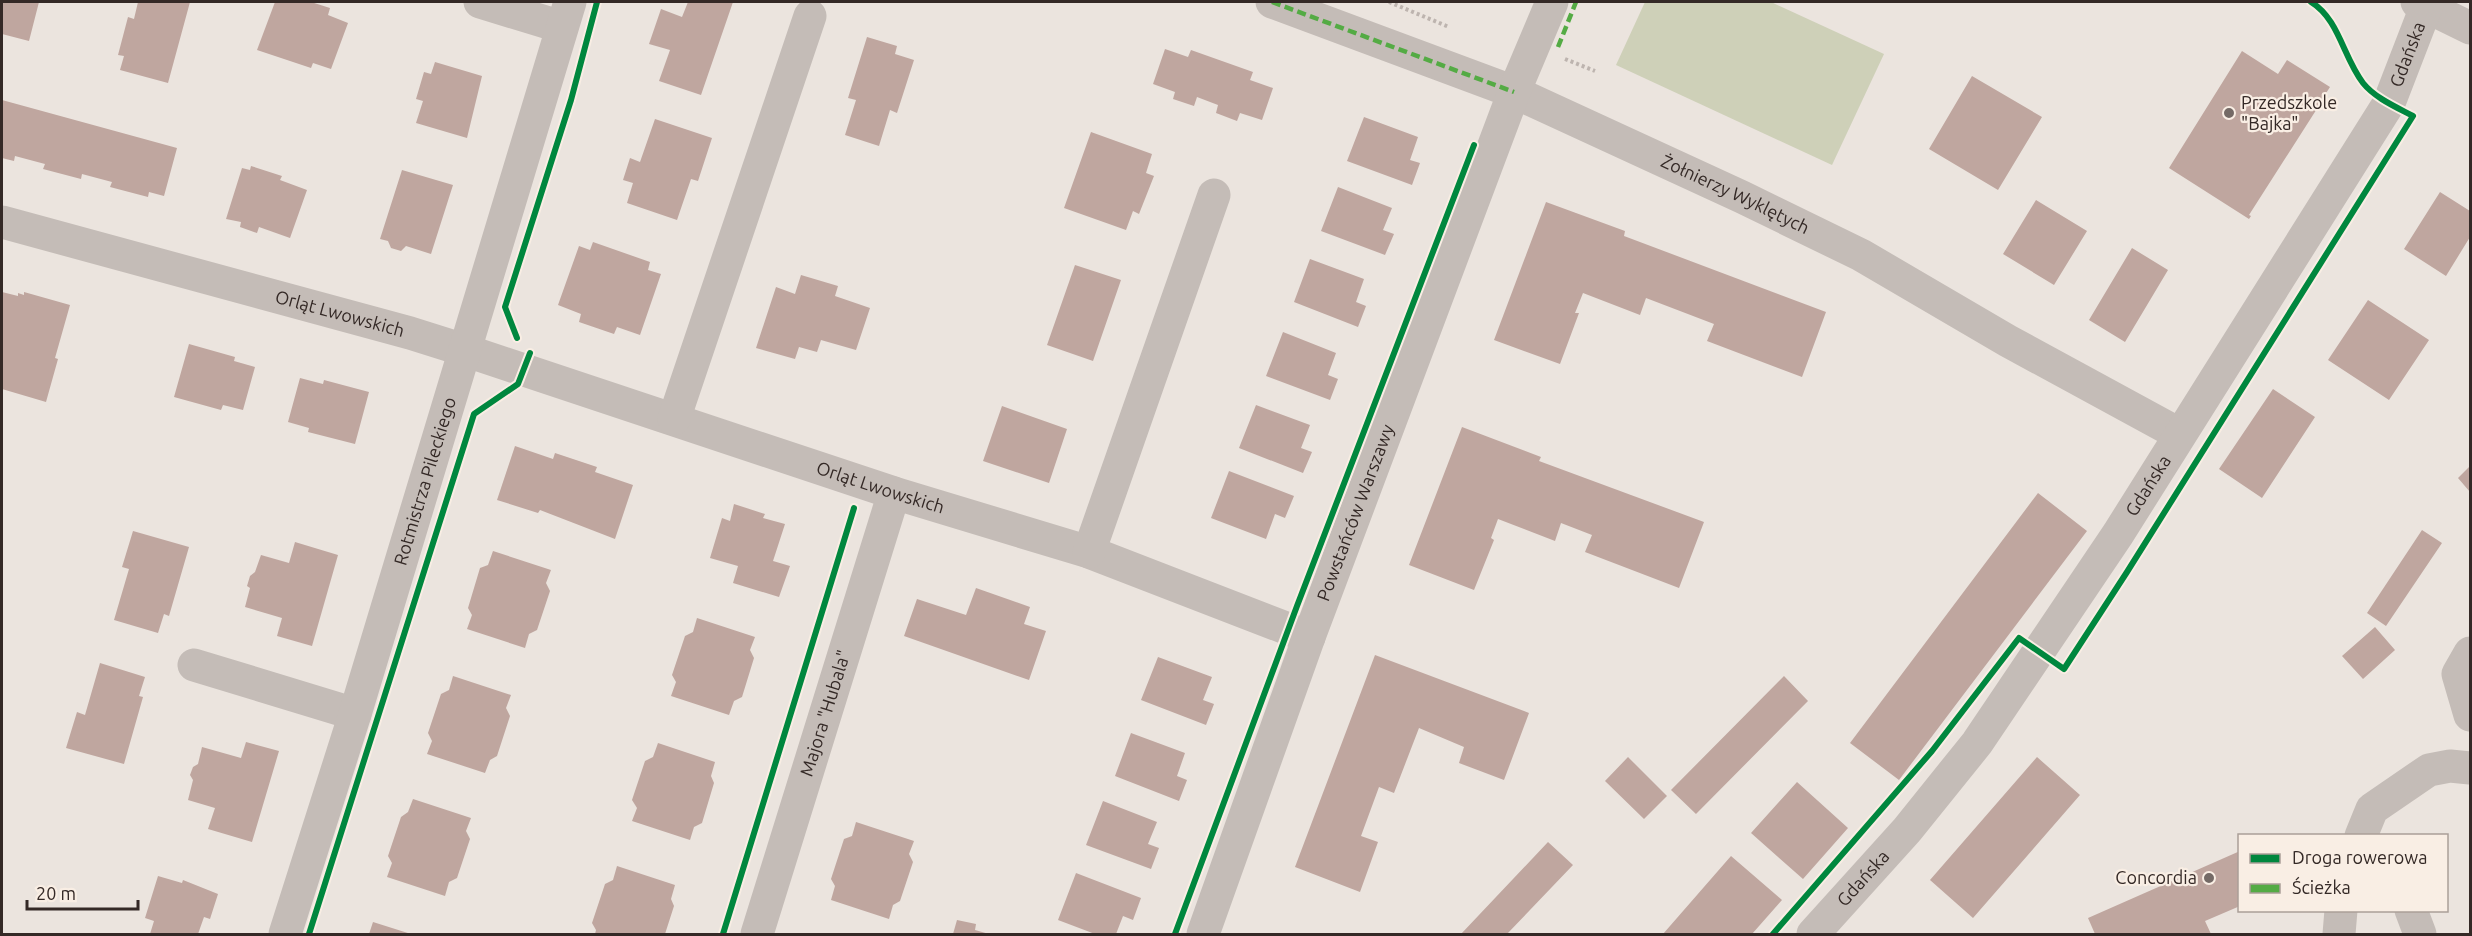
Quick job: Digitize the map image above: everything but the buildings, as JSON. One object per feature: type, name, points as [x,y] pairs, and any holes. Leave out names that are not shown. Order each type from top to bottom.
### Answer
[{"type":"street","name":"Rotmistrza Pileckiego","points":[[285,934],[355,714],[566,14],[480,2]]},
{"type":"street","name":"Żołnierzy Wyklętych","points":[[1272,2],[1514,92],[1742,197],[1861,255],[2008,341],[2179,434]]},
{"type":"street","name":"Powstańców Warszawy","points":[[1203,934],[1309,638],[1514,92],[1552,2]]},
{"type":"street","points":[[2424,3],[2470,28]]},
{"type":"street","name":"Gdańska","points":[[1813,934],[1907,830],[1977,743],[2118,534],[2389,103],[2424,3]]},
{"type":"street","points":[[674,419],[810,16]]},
{"type":"street","points":[[1089,552],[1214,195]]},
{"type":"street","name":"Orląt Lwowskich","points":[[2,222],[410,333],[464,350],[523,372],[674,419],[894,493],[1089,552],[1309,638]]},
{"type":"street","name":"Majora \"Hubala\"","points":[[757,934],[894,493]]},
{"type":"street","points":[[2470,653],[2458,674],[2470,715]]},
{"type":"street","points":[[194,665],[355,714]]},
{"type":"street","points":[[2372,827],[2430,770],[2450,766],[2470,768]]},
{"type":"street","points":[[2339,934],[2341,912]]},
{"type":"street","points":[[2412,912],[2420,934]]},
{"type":"path","points":[[1389,2],[1453,28]]},
{"type":"path","points":[[1556,56],[1595,71]]},
{"type":"green space","points":[[1645,2],[1771,2],[1884,54],[1832,165],[1616,65]]},
{"type":"marked path","points":[[1272,2],[1514,92]]},
{"type":"marked path","points":[[1558,47],[1576,2]]},
{"type":"cycle path","points":[[517,338],[505,307],[571,100],[597,2]]},
{"type":"cycle path","points":[[1773,934],[1932,751],[2019,638],[2064,669],[2413,116],[2380,98],[2363,83],[2328,18],[2311,2]]},
{"type":"cycle path","points":[[1175,934],[1297,606],[1474,145]]},
{"type":"cycle path","points":[[309,934],[474,414],[518,384],[530,353]]},
{"type":"cycle path","points":[[723,934],[854,508]]},
{"type":"place","name":"Przedszkole \"Bajka\"","points":[[2229,113]]},
{"type":"place","name":"Concordia","points":[[2209,878]]}]
